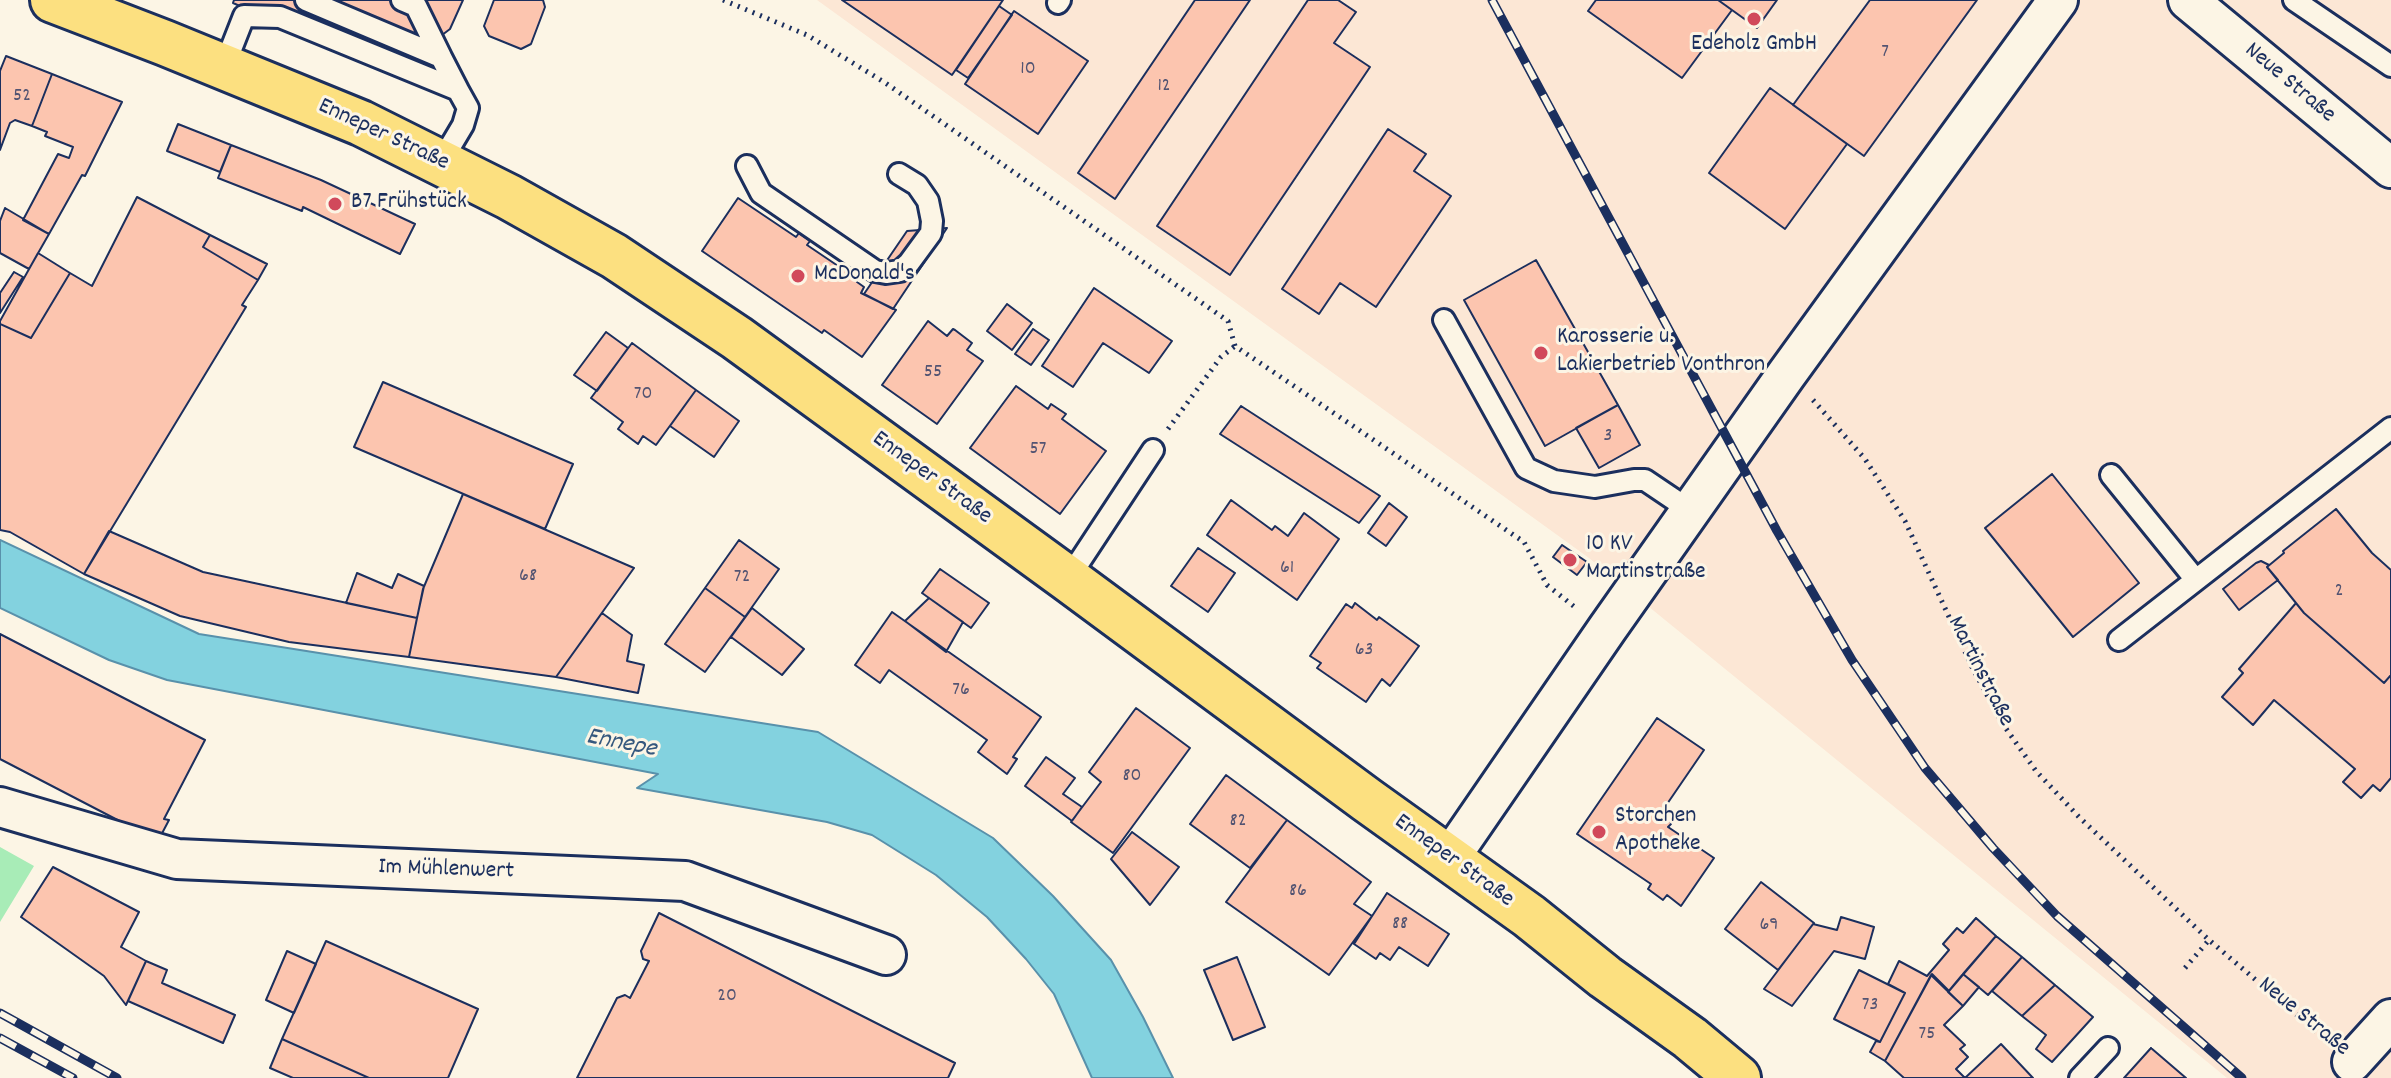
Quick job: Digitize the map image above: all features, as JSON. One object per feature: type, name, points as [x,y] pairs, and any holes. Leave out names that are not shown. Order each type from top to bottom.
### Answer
[{"type":"main road","name":"Enneper Straße","points":[[53,0],[361,123],[441,162],[614,256],[737,338],[1529,916],[1738,1078]]},
{"type":"street","points":[[1449,859],[1786,375],[2058,0]]},
{"type":"street","name":"Neue Straße","points":[[2188,0],[2391,168]]},
{"type":"street","name":"Im Mühlenwert","points":[[0,807],[177,859],[685,881],[886,955]]},
{"type":"street","name":"Neue Straße","points":[[2352,1062],[2391,1019]]},
{"type":"lane","points":[[224,67],[244,16],[262,0]]},
{"type":"lane","points":[[306,0],[441,57]]},
{"type":"lane","points":[[402,0],[416,6],[468,108],[463,125],[441,162]]},
{"type":"lane","points":[[2294,0],[2391,66]]},
{"type":"lane","points":[[244,16],[280,17],[458,90]]},
{"type":"lane","points":[[747,166],[761,193],[875,271],[886,273],[900,271],[909,263],[931,233],[928,201],[917,185],[899,174]]},
{"type":"lane","points":[[1444,320],[1526,468],[1554,481],[1595,487],[1645,480],[1691,511]]},
{"type":"lane","points":[[2119,640],[2391,428]]},
{"type":"lane","points":[[1068,579],[1153,450]]},
{"type":"lane","points":[[2111,475],[2196,580]]},
{"type":"lane","points":[[2080,1078],[2108,1048]]},
{"type":"path","points":[[723,0],[807,35],[884,82],[1228,321],[1235,346],[1524,542],[1547,585],[1607,629]]},
{"type":"path","points":[[1153,450],[1221,357],[1235,346]]},
{"type":"path","name":"Martinstraße","points":[[1786,375],[1829,416],[1865,459],[1888,494],[1905,521],[1972,667],[2002,723],[2036,771],[2079,817],[2209,940]]},
{"type":"path","points":[[2185,968],[2209,940]]},
{"type":"path","name":"Neue Straße","points":[[2209,940],[2352,1062]]},
{"type":"shaded area","points":[[817,0],[2391,0],[2391,1078],[2227,1078],[1589,558]]},
{"type":"green space","points":[[0,847],[34,866],[0,922]]},
{"type":"water","name":"Ennepe","points":[[0,540],[199,634],[818,732],[993,838],[1053,896],[1111,960],[1173,1078],[1092,1078],[1054,994],[1026,959],[987,917],[936,875],[872,835],[827,822],[637,788],[658,774],[167,680],[109,660],[0,608]]},
{"type":"building","points":[[234,0],[463,0],[450,29],[421,51],[408,79],[233,3]]},
{"type":"building","points":[[494,0],[543,0],[545,7],[531,44],[521,49],[489,36],[484,26]]},
{"type":"building","points":[[842,0],[1003,0],[952,75]]},
{"type":"building","points":[[1195,0],[1250,0],[1115,199],[1078,173]]},
{"type":"building","points":[[1308,0],[1338,0],[1356,12],[1334,43],[1370,67],[1230,275],[1157,226]]},
{"type":"building","points":[[1596,0],[1718,0],[1732,10],[1682,78],[1588,11]]},
{"type":"building","name":"Edeholz GmbH","points":[[1718,0],[1777,0],[1757,28]]},
{"type":"building","points":[[1870,0],[1977,0],[1864,156],[1793,105]]},
{"type":"building","points":[[999,6],[1012,15],[968,78],[956,70]]},
{"type":"building","points":[[1014,11],[1088,61],[1038,134],[965,84]]},
{"type":"building","points":[[6,56],[52,74],[32,126],[15,120],[10,123],[0,150],[0,71]]},
{"type":"building","points":[[52,74],[122,102],[85,176],[82,175],[49,234],[23,220],[58,154],[69,158],[73,147],[45,136],[47,132],[32,126]]},
{"type":"building","points":[[1770,88],[1847,144],[1785,229],[1709,173]]},
{"type":"building","points":[[178,124],[231,145],[220,172],[167,151]]},
{"type":"building","points":[[1388,129],[1426,154],[1414,171],[1451,196],[1376,307],[1340,283],[1319,314],[1282,289]]},
{"type":"building","points":[[231,145],[321,180],[415,224],[400,254],[303,207],[302,211],[218,178]]},
{"type":"building","points":[[137,197],[210,235],[203,247],[258,280],[242,305],[246,307],[84,574],[10,532],[0,530],[0,324],[31,338],[70,273],[92,286]]},
{"type":"building","name":"McDonald's","points":[[738,198],[796,237],[799,233],[810,241],[807,245],[844,270],[847,266],[857,270],[857,282],[864,287],[861,293],[896,310],[862,357],[702,251]]},
{"type":"building","points":[[5,208],[49,234],[29,269],[0,253],[0,221]]},
{"type":"building","points":[[947,228],[893,309],[864,294],[907,231]]},
{"type":"building","points":[[210,235],[267,264],[258,280],[203,247]]},
{"type":"building","points":[[38,253],[70,273],[31,338],[0,324],[0,321]]},
{"type":"building","name":"Karosserie u. Lakierbetrieb Vonthron","points":[[1536,260],[1618,405],[1545,446],[1464,300]]},
{"type":"building","points":[[14,272],[23,277],[0,313],[0,293]]},
{"type":"building","points":[[1094,288],[1172,341],[1149,373],[1103,343],[1073,387],[1042,366]]},
{"type":"building","points":[[1007,304],[1032,323],[1012,350],[987,331]]},
{"type":"building","points":[[928,321],[947,336],[955,330],[972,343],[967,350],[983,361],[937,424],[882,385]]},
{"type":"building","points":[[1033,329],[1049,340],[1031,365],[1015,354]]},
{"type":"building","points":[[606,332],[628,348],[597,391],[574,375]]},
{"type":"building","points":[[632,343],[696,390],[656,445],[643,436],[638,444],[618,429],[623,422],[591,398]]},
{"type":"building","points":[[383,382],[573,464],[545,529],[354,447]]},
{"type":"building","points":[[1016,386],[1048,409],[1051,404],[1066,414],[1062,419],[1106,451],[1060,514],[970,448]]},
{"type":"building","points":[[696,390],[739,421],[714,457],[670,426]]},
{"type":"building","points":[[1618,405],[1640,445],[1599,468],[1576,428]]},
{"type":"building","points":[[1241,406],[1380,496],[1359,523],[1220,434]]},
{"type":"building","points":[[2052,474],[2139,583],[2073,637],[1985,528]]},
{"type":"building","points":[[463,494],[634,568],[556,677],[409,657],[423,589]]},
{"type":"building","points":[[1231,500],[1272,530],[1275,526],[1288,536],[1304,513],[1339,539],[1297,600],[1207,535]]},
{"type":"building","points":[[1389,503],[1407,517],[1386,546],[1368,533]]},
{"type":"building","points":[[2336,509],[2372,553],[2391,570],[2391,675],[2384,683],[2304,613],[2267,567]]},
{"type":"building","points":[[109,531],[203,572],[417,618],[409,657],[289,642],[180,616],[84,574]]},
{"type":"building","points":[[739,540],[779,569],[745,617],[705,588]]},
{"type":"building","name":"10 KV Martinstraße","points":[[1562,545],[1587,562],[1577,575],[1553,557]]},
{"type":"building","points":[[1198,548],[1235,573],[1208,612],[1171,586]]},
{"type":"building","points":[[2261,561],[2269,565],[2267,567],[2278,580],[2239,610],[2223,589]]},
{"type":"building","points":[[940,569],[989,603],[971,628],[922,593]]},
{"type":"building","points":[[357,573],[392,588],[398,574],[424,586],[417,618],[346,603]]},
{"type":"building","points":[[705,588],[745,617],[705,672],[665,644]]},
{"type":"building","points":[[929,598],[963,622],[946,652],[905,621]]},
{"type":"building","points":[[1355,603],[1419,646],[1390,686],[1382,679],[1366,702],[1317,668],[1321,663],[1310,656],[1346,604],[1352,608]]},
{"type":"building","points":[[2296,603],[2384,683],[2391,675],[2391,778],[2380,791],[2373,785],[2361,798],[2343,782],[2355,769],[2274,700],[2253,725],[2222,697],[2243,673],[2239,669]]},
{"type":"building","points":[[752,608],[804,649],[782,675],[731,637]]},
{"type":"building","points":[[892,612],[1041,717],[1013,757],[1017,759],[1007,774],[978,752],[987,740],[889,670],[880,683],[855,665]]},
{"type":"building","points":[[602,613],[632,635],[627,661],[644,665],[638,693],[556,677]]},
{"type":"building","points":[[0,634],[205,740],[164,819],[169,820],[158,841],[0,759]]},
{"type":"building","points":[[1136,708],[1190,748],[1113,853],[1071,822],[1101,782],[1089,772]]},
{"type":"building","points":[[1657,718],[1704,750],[1665,807],[1669,809],[1671,824],[1668,827],[1714,858],[1681,906],[1667,895],[1663,900],[1648,889],[1651,884],[1577,834]]},
{"type":"building","points":[[1046,757],[1075,778],[1063,794],[1082,807],[1072,821],[1025,786]]},
{"type":"building","points":[[1226,775],[1287,820],[1250,868],[1190,824]]},
{"type":"building","points":[[1287,820],[1371,882],[1354,904],[1372,916],[1329,975],[1226,902]]},
{"type":"building","points":[[1132,832],[1179,867],[1150,905],[1111,859]]},
{"type":"building","points":[[53,867],[139,912],[121,947],[146,961],[126,1005],[104,976],[21,917]]},
{"type":"building","points":[[1761,882],[1814,923],[1778,970],[1725,929]]},
{"type":"building","points":[[1387,893],[1449,934],[1428,966],[1399,947],[1390,960],[1380,953],[1376,959],[1354,944]]},
{"type":"building","points":[[659,913],[955,1063],[948,1078],[577,1078],[617,998],[625,995],[630,998],[649,961],[643,959],[641,951]]},
{"type":"building","points":[[1841,917],[1874,927],[1865,959],[1834,951],[1792,1006],[1764,989],[1813,924],[1837,930]]},
{"type":"building","points":[[1976,918],[1996,936],[1949,991],[1932,974],[1885,1061],[1870,1052],[1876,1041],[1880,1042],[1905,993],[1888,984],[1899,961],[1927,976],[1949,950],[1943,944],[1957,928],[1963,933]]},
{"type":"building","points":[[1996,936],[2022,957],[1988,995],[1963,974]]},
{"type":"building","points":[[326,941],[478,1009],[448,1078],[369,1078],[282,1039]]},
{"type":"building","points":[[287,951],[316,964],[294,1013],[266,1000]]},
{"type":"building","points":[[1237,957],[1265,1027],[1233,1040],[1204,970]]},
{"type":"building","points":[[2022,957],[2055,985],[2022,1016],[1992,991]]},
{"type":"building","points":[[146,961],[167,970],[162,983],[235,1015],[223,1043],[128,1001]]},
{"type":"building","points":[[1859,970],[1905,993],[1880,1042],[1834,1019]]},
{"type":"building","points":[[1963,974],[1979,987],[1963,1006],[1948,992]]},
{"type":"building","points":[[1931,975],[1963,1006],[1944,1025],[1965,1045],[1960,1049],[1968,1057],[1956,1069],[1965,1078],[1904,1078],[1885,1061]]},
{"type":"building","points":[[2055,985],[2093,1017],[2052,1062],[2036,1049],[2046,1035],[2022,1016]]},
{"type":"building","points":[[282,1039],[369,1078],[293,1078],[270,1068]]},
{"type":"building","points":[[2001,1044],[2033,1078],[1965,1078]]},
{"type":"building","points":[[2151,1048],[2186,1078],[2124,1078]]},
{"type":"railway","points":[[1492,0],[1777,531],[1852,660],[1925,768],[1993,848],[2057,916],[2242,1078]]},
{"type":"railway","points":[[0,1013],[117,1078]]},
{"type":"railway","points":[[0,1038],[73,1078]]},
{"type":"place","name":"Edeholz GmbH","points":[[1754,19]]},
{"type":"place","name":"B7 Frühstück","points":[[335,204]]},
{"type":"place","name":"McDonald's","points":[[798,276]]},
{"type":"place","name":"Karosserie u. Lakierbetrieb Vonthron","points":[[1541,353]]},
{"type":"place","name":"10 KV Martinstraße","points":[[1570,560]]},
{"type":"place","name":"Storchen Apotheke","points":[[1599,832]]}]
